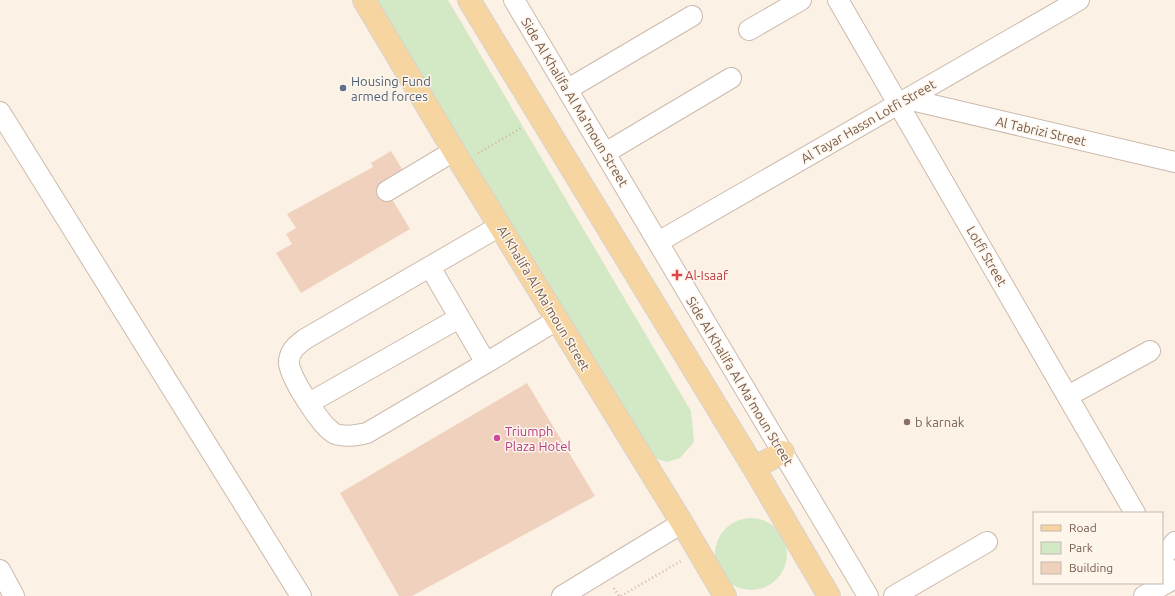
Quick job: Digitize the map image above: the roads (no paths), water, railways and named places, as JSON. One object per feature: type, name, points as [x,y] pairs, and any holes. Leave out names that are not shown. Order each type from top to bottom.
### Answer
[{"type":"main road","name":"Al Khalifa Al Ma'moun Street","points":[[364,0],[725,596]]},
{"type":"main road","points":[[469,0],[754,468],[829,596]]},
{"type":"main road","points":[[754,468],[783,452]]},
{"type":"street","name":"Side Al Khalifa Al Ma'moun Street","points":[[514,0],[868,596]]},
{"type":"street","points":[[749,30],[801,0]]},
{"type":"street","name":"Lotfi Street","points":[[838,0],[902,101],[1134,512]]},
{"type":"street","name":"Al Tayar Hassn Lotfi Street","points":[[658,242],[1079,0]]},
{"type":"street","points":[[568,89],[692,16]]},
{"type":"street","points":[[605,153],[731,78]]},
{"type":"street","name":"Al Tabrizi Street","points":[[902,101],[1175,162]]},
{"type":"street","points":[[0,112],[301,596]]},
{"type":"street","points":[[387,191],[458,157]]},
{"type":"street","points":[[500,226],[305,339],[294,347],[289,361],[290,370],[309,403],[320,419],[332,432],[339,435],[351,436],[367,433],[557,320]]},
{"type":"street","points":[[430,267],[486,363]]},
{"type":"street","points":[[309,403],[459,318]]},
{"type":"street","points":[[1068,396],[1150,351]]},
{"type":"street","points":[[562,596],[682,523]]},
{"type":"street","points":[[894,596],[987,542]]},
{"type":"street","points":[[1163,557],[1175,542]]},
{"type":"street","points":[[1144,596],[1174,579],[1163,560]]},
{"type":"street","points":[[0,570],[14,596]]},
{"type":"place","name":"Housing Fund armed forces","points":[[343,88]]},
{"type":"place","name":"Al-Isaaf","points":[[677,275]]},
{"type":"place","name":"b karnak","points":[[907,422]]},
{"type":"place","name":"Triumph Plaza Hotel","points":[[497,438]]}]
